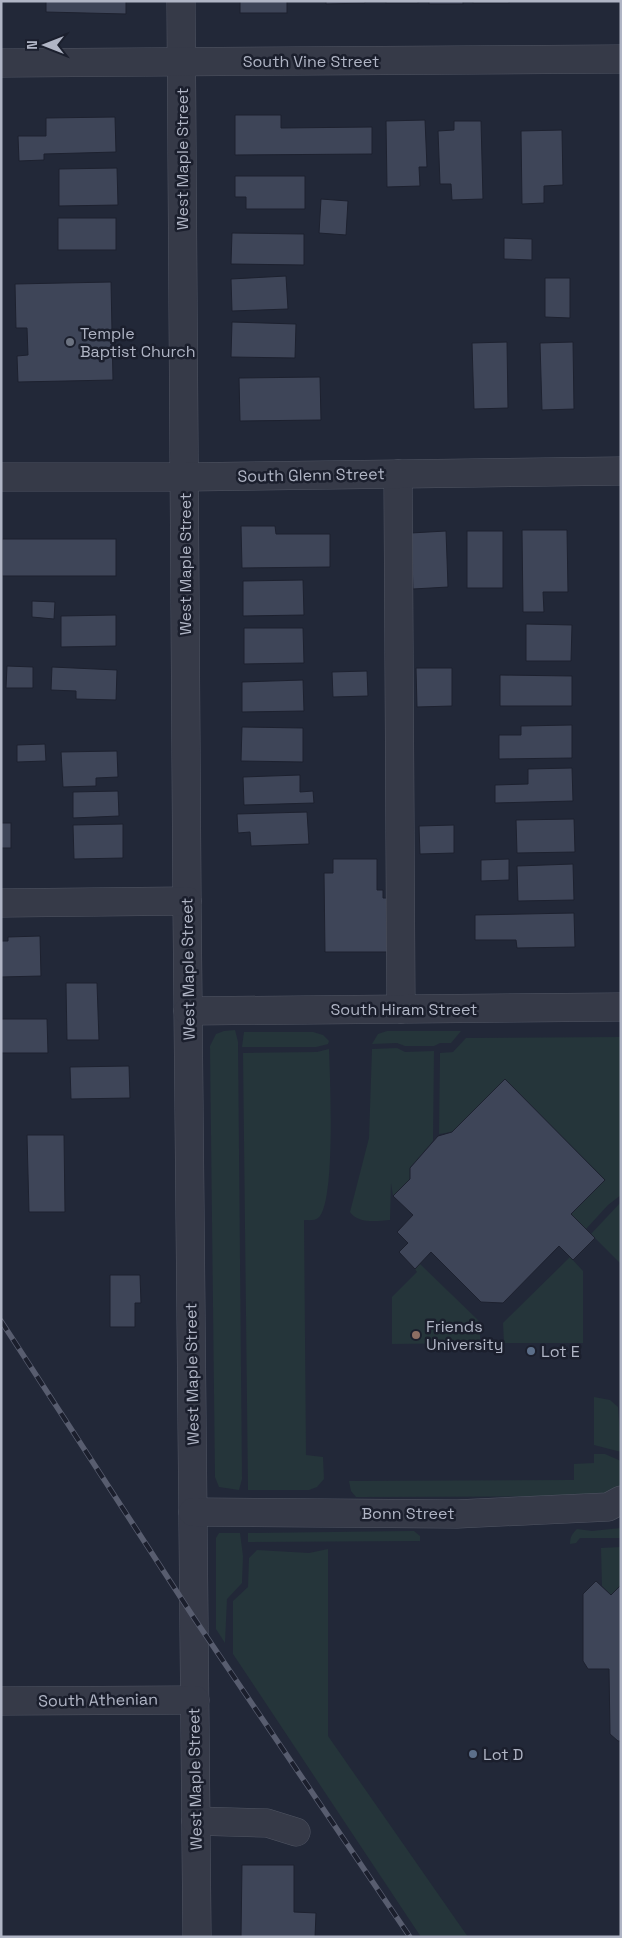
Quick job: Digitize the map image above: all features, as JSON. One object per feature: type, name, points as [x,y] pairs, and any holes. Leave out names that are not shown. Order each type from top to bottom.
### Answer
[{"type":"street","name":"West Maple Street","points":[[181,1],[197,1937]]},
{"type":"street","name":"South Vine Street","points":[[1,63],[621,59]]},
{"type":"street","name":"South Glenn Street","points":[[1,477],[185,477],[621,471]]},
{"type":"street","points":[[398,474],[401,1009]]},
{"type":"street","points":[[1,903],[187,901]]},
{"type":"street","name":"South Hiram Street","points":[[188,1011],[621,1007]]},
{"type":"street","name":"Bonn Street","points":[[193,1512],[457,1514],[608,1508],[621,1500]]},
{"type":"street","name":"South Athenian","points":[[1,1701],[194,1700]]},
{"type":"street","points":[[196,1821],[267,1823],[296,1832]]},
{"type":"shaded area","points":[[235,1030],[238,1042],[242,1479],[239,1490],[219,1487],[215,1477],[210,1046],[216,1034]]},
{"type":"shaded area","points":[[387,1031],[461,1031],[451,1043],[440,1043],[434,1046],[405,1046],[397,1043],[372,1044],[378,1034]]},
{"type":"shaded area","points":[[244,1032],[313,1032],[323,1035],[329,1041],[328,1044],[316,1047],[242,1047]]},
{"type":"shaded area","points":[[621,1037],[621,1195],[608,1205],[586,1229],[571,1214],[605,1180],[505,1080],[452,1132],[439,1134],[440,1053],[453,1052],[466,1038]]},
{"type":"shaded area","points":[[397,1048],[405,1052],[434,1051],[433,1141],[410,1168],[410,1179],[393,1196],[391,1183],[390,1220],[363,1220],[353,1216],[350,1212],[369,1138],[372,1049]]},
{"type":"shaded area","points":[[329,1049],[331,1138],[327,1190],[324,1208],[318,1218],[304,1220],[306,1455],[323,1457],[324,1479],[317,1487],[309,1490],[248,1490],[243,1053],[317,1052]]},
{"type":"shaded area","points":[[621,1202],[621,1264],[591,1234]]},
{"type":"shaded area","points":[[570,1257],[583,1271],[583,1343],[504,1343],[503,1323]]},
{"type":"shaded area","points":[[420,1264],[480,1322],[480,1343],[392,1344],[392,1297],[417,1272],[415,1269]]},
{"type":"shaded area","points":[[594,1397],[610,1400],[618,1407],[621,1452],[594,1445]]},
{"type":"shaded area","points":[[594,1454],[605,1454],[621,1461],[621,1487],[609,1496],[356,1497],[351,1491],[349,1481],[574,1480],[574,1464],[594,1463]]},
{"type":"shaded area","points":[[621,1528],[621,1538],[580,1538],[576,1543],[570,1544],[570,1539],[577,1529],[592,1531]]},
{"type":"shaded area","points":[[414,1531],[420,1536],[420,1541],[248,1542],[248,1533]]},
{"type":"shaded area","points":[[219,1533],[240,1533],[243,1556],[242,1583],[227,1599],[225,1643],[216,1629],[216,1538]]},
{"type":"shaded area","points":[[621,1547],[621,1585],[611,1595],[602,1586],[601,1548]]},
{"type":"shaded area","points":[[328,1549],[328,1736],[468,1937],[421,1937],[233,1654],[233,1601],[248,1587],[249,1558],[257,1550],[309,1553]]},
{"type":"building","points":[[46,1],[126,1],[126,14],[46,12]]},
{"type":"building","points":[[240,1],[287,1],[287,13],[240,13]]},
{"type":"building","points":[[326,1],[365,1],[365,3],[326,4]]},
{"type":"building","points":[[386,1],[418,1],[418,3],[386,3]]},
{"type":"building","points":[[429,1],[463,1],[463,4],[429,4]]},
{"type":"building","points":[[473,1],[509,1],[509,3],[473,3]]},
{"type":"building","points":[[235,115],[281,115],[281,128],[372,127],[372,154],[235,155]]},
{"type":"building","points":[[115,117],[116,152],[44,154],[44,160],[19,161],[18,136],[46,136],[46,118]]},
{"type":"building","points":[[425,120],[427,167],[419,167],[420,186],[387,187],[386,121]]},
{"type":"building","points":[[454,121],[481,121],[483,199],[452,200],[451,184],[440,184],[438,131],[454,130]]},
{"type":"building","points":[[562,130],[563,185],[544,186],[544,203],[522,204],[521,131]]},
{"type":"building","points":[[117,168],[118,205],[59,206],[59,169]]},
{"type":"building","points":[[235,176],[305,176],[305,209],[246,209],[246,197],[235,197]]},
{"type":"building","points":[[321,199],[348,201],[346,235],[319,233]]},
{"type":"building","points":[[58,218],[116,218],[116,250],[58,250]]},
{"type":"building","points":[[232,233],[304,234],[304,265],[231,264]]},
{"type":"building","points":[[504,238],[532,239],[532,260],[504,259]]},
{"type":"building","points":[[286,276],[288,309],[232,311],[231,279]]},
{"type":"building","points":[[545,278],[570,278],[570,318],[545,317]]},
{"type":"building","name":"Temple Baptist Church","points":[[111,282],[113,380],[18,382],[17,356],[28,355],[27,328],[16,328],[15,284]]},
{"type":"building","points":[[232,322],[296,324],[295,358],[231,357]]},
{"type":"building","points":[[507,342],[508,408],[474,409],[472,343]]},
{"type":"building","points":[[573,342],[574,409],[542,410],[540,343]]},
{"type":"building","points":[[320,377],[321,420],[240,421],[239,378]]},
{"type":"building","points":[[241,526],[275,526],[276,534],[330,534],[330,567],[242,568]]},
{"type":"building","points":[[522,530],[567,530],[568,592],[543,592],[544,612],[523,612]]},
{"type":"building","points":[[446,531],[448,587],[413,589],[411,533]]},
{"type":"building","points":[[467,531],[503,531],[503,588],[467,588]]},
{"type":"building","points":[[2,539],[116,539],[116,576],[2,576]]},
{"type":"building","points":[[303,580],[304,615],[243,616],[243,581]]},
{"type":"building","points":[[32,601],[55,602],[54,619],[32,617]]},
{"type":"building","points":[[116,615],[116,646],[61,647],[61,616]]},
{"type":"building","points":[[526,624],[572,625],[571,661],[526,661]]},
{"type":"building","points":[[244,628],[303,628],[304,663],[244,664]]},
{"type":"building","points":[[7,666],[33,667],[33,688],[6,688]]},
{"type":"building","points":[[52,667],[117,670],[116,700],[76,699],[76,691],[51,690]]},
{"type":"building","points":[[416,668],[452,668],[452,706],[417,707]]},
{"type":"building","points":[[367,671],[368,696],[333,697],[332,672]]},
{"type":"building","points":[[500,675],[572,676],[572,706],[500,706]]},
{"type":"building","points":[[303,680],[304,711],[242,712],[242,682]]},
{"type":"building","points":[[572,725],[572,758],[499,759],[499,735],[521,735],[521,726]]},
{"type":"building","points":[[242,727],[303,728],[303,762],[241,761]]},
{"type":"building","points":[[45,744],[46,761],[17,762],[17,745]]},
{"type":"building","points":[[117,751],[118,777],[96,778],[96,786],[63,787],[61,752]]},
{"type":"building","points":[[572,768],[573,801],[495,803],[495,785],[528,784],[528,769]]},
{"type":"building","points":[[300,775],[300,792],[313,791],[314,803],[244,805],[243,777]]},
{"type":"building","points":[[118,791],[119,816],[73,818],[73,792]]},
{"type":"building","points":[[307,812],[309,844],[251,846],[250,832],[238,833],[237,814]]},
{"type":"building","points":[[574,819],[575,852],[517,853],[516,820]]},
{"type":"building","points":[[1,823],[11,823],[11,848],[1,848]]},
{"type":"building","points":[[123,824],[123,858],[74,859],[73,825]]},
{"type":"building","points":[[454,825],[454,853],[420,854],[419,826]]},
{"type":"building","points":[[333,859],[377,859],[377,890],[383,890],[383,898],[390,898],[390,952],[325,952],[324,873],[333,873]]},
{"type":"building","points":[[509,859],[509,880],[481,881],[481,860]]},
{"type":"building","points":[[573,864],[574,900],[518,901],[517,866]]},
{"type":"building","points":[[574,913],[575,947],[517,948],[516,940],[475,940],[475,915]]},
{"type":"building","points":[[40,936],[41,976],[1,977],[1,941],[8,941],[8,937]]},
{"type":"building","points":[[66,983],[97,983],[99,1040],[67,1040]]},
{"type":"building","points":[[1,1019],[47,1019],[48,1053],[1,1053]]},
{"type":"building","points":[[129,1066],[130,1098],[71,1099],[70,1067]]},
{"type":"building","points":[[505,1079],[605,1180],[571,1214],[595,1238],[573,1260],[559,1246],[503,1303],[481,1302],[431,1252],[415,1269],[399,1252],[408,1243],[397,1232],[413,1215],[393,1196],[410,1179],[410,1168],[438,1136],[452,1132]]},
{"type":"building","points":[[27,1135],[64,1135],[65,1212],[29,1212]]},
{"type":"building","points":[[110,1275],[140,1275],[141,1303],[135,1303],[135,1327],[110,1327]]},
{"type":"building","points":[[596,1581],[611,1595],[621,1585],[621,1741],[618,1741],[610,1734],[609,1669],[588,1669],[583,1661],[583,1594]]},
{"type":"building","points":[[242,1865],[294,1865],[294,1912],[316,1913],[315,1937],[241,1937]]},
{"type":"railway","points":[[1,1321],[194,1618],[410,1937]]},
{"type":"place","name":"Temple Baptist Church","points":[[70,342]]},
{"type":"place","name":"Friends University","points":[[416,1335]]},
{"type":"place","name":"Lot E","points":[[531,1351]]},
{"type":"place","name":"Lot D","points":[[473,1754]]}]
